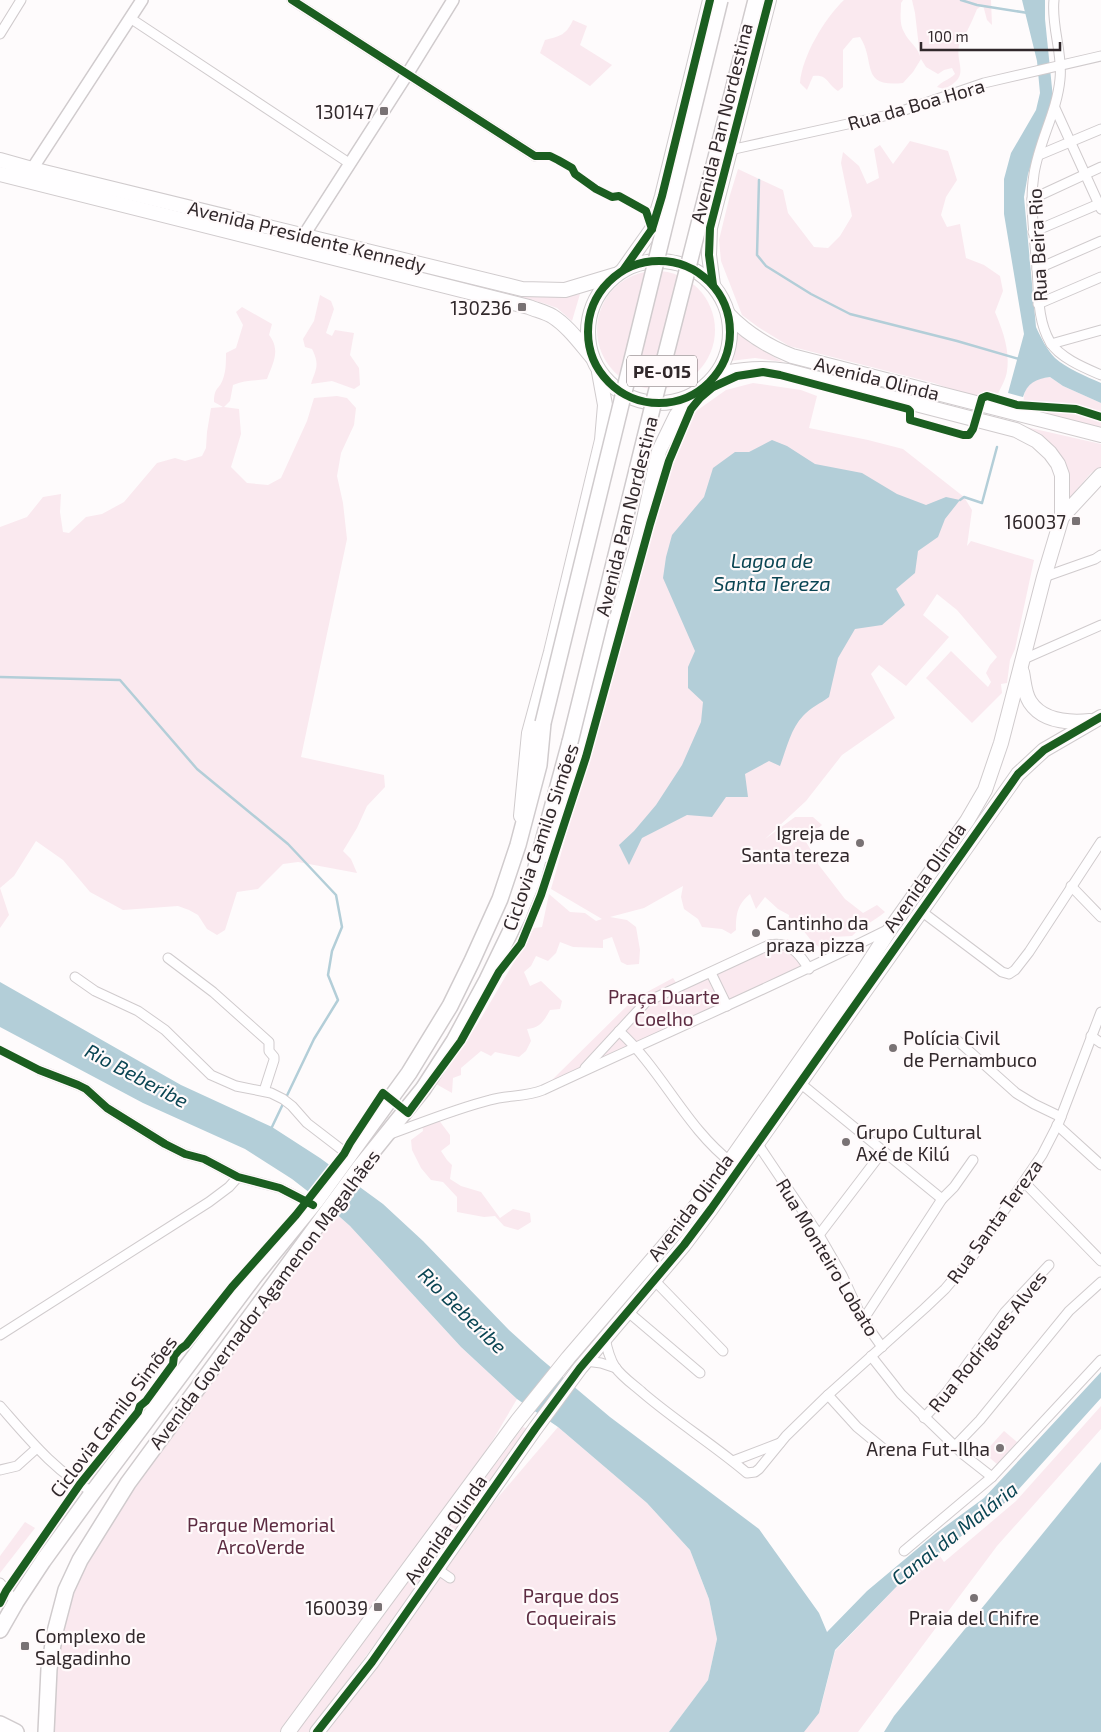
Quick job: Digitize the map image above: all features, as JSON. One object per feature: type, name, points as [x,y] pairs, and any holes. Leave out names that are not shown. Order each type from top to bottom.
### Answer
[{"type":"highway","name":"Avenida Governador Agamenon Magalhães","points":[[46,1732],[49,1669],[55,1632],[66,1590],[80,1560],[128,1483],[353,1160],[410,1073],[450,1006],[500,899],[518,845],[539,765],[543,723],[720,0]]},
{"type":"highway","name":"Avenida Pan Nordestina","points":[[570,742],[756,0]]},
{"type":"highway","name":"Avenida Governador Agamenon Magalhães","points":[[353,1160],[385,1136],[437,1068],[468,1017],[518,916],[532,882],[570,742]]},
{"type":"highway","name":"Avenida Governador Agamenon Magalhães","points":[[0,1630],[16,1602],[94,1492],[254,1277],[320,1205]]},
{"type":"highway","points":[[0,1724],[16,1732]]},
{"type":"main road","points":[[619,273],[635,265],[649,262],[670,262],[690,268],[713,285],[719,294],[728,314],[730,326],[728,351],[724,363],[717,374],[691,396],[663,403],[634,399],[620,392],[600,372],[592,357],[587,335],[590,312],[600,292],[641,247],[652,229],[662,196],[710,0]]},
{"type":"main road","name":"Avenida Pan Nordestina","points":[[713,285],[708,255],[710,228],[769,0]]},
{"type":"main road","name":"Avenida Presidente Kennedy","points":[[0,160],[522,289],[565,290],[619,273]]},
{"type":"main road","name":"Avenida Presidente Kennedy","points":[[0,174],[529,306],[552,317],[561,324],[592,357]]},
{"type":"main road","name":"Avenida Olinda","points":[[728,314],[753,336],[792,356],[1101,435]]},
{"type":"main road","points":[[717,374],[756,368],[788,371],[1003,427],[1037,441],[1050,452],[1058,464],[1062,475],[1062,517]]},
{"type":"main road","name":"Avenida Governador Agamenon Magalhães","points":[[518,845],[529,733],[551,652],[602,440],[605,405],[600,372]]},
{"type":"main road","name":"Avenida Governador Agamenon Magalhães","points":[[532,882],[551,839],[574,769],[640,537],[659,451],[676,416],[691,396]]},
{"type":"main road","points":[[1062,517],[1101,475]]},
{"type":"main road","name":"Avenida Olinda","points":[[317,1732],[372,1662],[535,1428],[583,1364],[684,1245],[891,928],[967,821],[985,790],[1001,743],[1044,577],[1062,517]]},
{"type":"main road","points":[[1022,664],[1025,688],[1030,702],[1040,712],[1050,719],[1073,722],[1097,718]]},
{"type":"main road","name":"Avenida Olinda","points":[[288,1732],[518,1420],[568,1358],[676,1232],[735,1165],[758,1143],[1018,774],[1044,750],[1097,718]]},
{"type":"street","points":[[0,34],[21,0]]},
{"type":"street","points":[[32,169],[142,0]]},
{"type":"street","points":[[292,0],[535,156]]},
{"type":"street","points":[[304,235],[453,0]]},
{"type":"street","name":"Rua Beira Rio","points":[[1054,0],[1058,67],[1055,108],[1034,174],[1032,199],[1038,304],[1041,322],[1051,344],[1064,356],[1101,375]]},
{"type":"street","points":[[130,18],[349,163]]},
{"type":"street","name":"Rua da Boa Hora","points":[[730,150],[893,114],[984,83],[1101,56]]},
{"type":"street","points":[[1033,232],[1100,205],[1055,108]]},
{"type":"street","points":[[1039,155],[1101,130]]},
{"type":"street","points":[[1032,199],[1101,167]]},
{"type":"street","points":[[1037,269],[1101,241]]},
{"type":"street","points":[[1038,304],[1101,276]]},
{"type":"street","points":[[1051,344],[1101,330]]},
{"type":"street","points":[[1044,577],[1094,560],[1101,555]]},
{"type":"street","points":[[1022,664],[1101,625]]},
{"type":"street","points":[[921,911],[1002,972],[1009,974],[1015,970],[1029,952],[1101,842]]},
{"type":"street","points":[[1071,886],[1101,916]]},
{"type":"street","points":[[385,1136],[465,1107],[508,1096],[537,1093],[636,1046],[809,969],[891,928]]},
{"type":"street","points":[[581,1072],[646,1002],[769,945],[783,944],[800,955],[809,969]]},
{"type":"street","points":[[168,958],[213,992],[269,1042],[269,1051],[274,1060],[264,1092]]},
{"type":"street","points":[[711,973],[727,1006]]},
{"type":"street","points":[[75,977],[95,991],[138,1010],[165,1030],[211,1075],[236,1086],[264,1092],[286,1101],[307,1123],[353,1160]]},
{"type":"street","name":"Rua Santa Tereza","points":[[733,1461],[747,1473],[755,1472],[759,1469],[780,1443],[828,1396],[932,1302],[973,1256],[1042,1155],[1059,1121],[1101,1012]]},
{"type":"street","points":[[619,1031],[636,1046],[695,1125],[718,1151],[735,1165]]},
{"type":"street","points":[[1091,1036],[1101,1043]]},
{"type":"street","points":[[958,1041],[1016,1093],[1059,1121],[1101,1165]]},
{"type":"street","points":[[39,1070],[86,1089],[107,1108],[165,1144],[185,1154],[204,1159],[238,1177],[280,1188],[320,1205]]},
{"type":"street","points":[[800,1083],[942,1199]]},
{"type":"street","name":"Rua Monteiro Lobato","points":[[758,1143],[819,1235],[842,1275],[863,1320],[882,1346]]},
{"type":"street","points":[[819,1235],[883,1151]]},
{"type":"street","points":[[863,1320],[942,1199],[954,1187],[973,1160]]},
{"type":"street","points":[[0,1335],[209,1202],[229,1187],[238,1177]]},
{"type":"street","points":[[1024,1182],[1101,1261]]},
{"type":"street","name":"Rua Rodrigues Alves","points":[[924,1418],[947,1392],[1005,1312],[1049,1264]]},
{"type":"street","points":[[654,1280],[723,1351]]},
{"type":"street","points":[[955,1446],[980,1420],[1069,1312],[1101,1282]]},
{"type":"street","points":[[627,1312],[700,1372]]},
{"type":"street","points":[[605,1338],[608,1354],[616,1368],[652,1401],[733,1461],[780,1443]]},
{"type":"street","points":[[871,1356],[900,1394],[924,1418],[992,1478]]},
{"type":"street","points":[[904,1551],[992,1478],[1101,1360]]},
{"type":"street","points":[[583,1364],[601,1363],[616,1368]]},
{"type":"street","points":[[828,1396],[857,1427],[885,1450]]},
{"type":"street","points":[[0,1406],[38,1448],[70,1476],[94,1492]]},
{"type":"street","points":[[0,1470],[17,1466],[38,1448]]},
{"type":"street","points":[[437,1569],[450,1578]]},
{"type":"street","points":[[0,1583],[16,1602]]},
{"type":"green space","points":[[844,0],[903,0],[901,3],[902,29],[920,56],[912,0],[991,0],[992,25],[987,20],[983,5],[977,9],[960,43],[958,52],[960,75],[953,84],[944,89],[937,87],[955,74],[952,68],[938,74],[926,67],[921,59],[903,83],[880,81],[874,77],[871,71],[865,46],[860,37],[853,38],[843,50],[843,87],[838,91],[825,78],[813,76],[807,90],[800,83],[805,61],[822,27]]},
{"type":"green space","points":[[573,20],[587,26],[580,45],[612,65],[590,86],[540,53],[545,40],[562,34],[568,29]]},
{"type":"green space","points":[[910,141],[948,151],[957,180],[946,197],[941,215],[947,227],[960,224],[966,258],[984,265],[1000,276],[1003,291],[995,312],[1005,341],[1008,363],[1006,377],[998,394],[970,396],[934,383],[789,346],[742,315],[721,261],[719,240],[738,169],[783,190],[788,213],[814,247],[828,248],[840,236],[852,216],[841,163],[843,152],[859,166],[867,184],[879,178],[874,149],[880,145],[893,164]]},
{"type":"green space","points":[[401,263],[560,297],[580,294],[572,321],[557,308],[543,303],[400,268]]},
{"type":"green space","points":[[656,271],[678,276],[689,281],[705,297],[710,308],[715,330],[710,352],[705,363],[689,379],[678,384],[656,389],[634,384],[623,379],[607,363],[602,352],[597,330],[602,308],[607,297],[623,281],[634,276]]},
{"type":"green space","points":[[320,295],[331,301],[334,309],[326,333],[332,336],[335,330],[354,333],[350,355],[359,368],[360,385],[354,389],[332,381],[311,384],[316,371],[316,359],[312,349],[305,347],[303,339],[314,321]]},
{"type":"green space","points":[[242,307],[272,324],[269,335],[275,346],[275,357],[267,379],[245,381],[233,385],[230,401],[224,407],[239,409],[241,434],[231,467],[247,483],[268,485],[281,478],[307,421],[314,398],[337,396],[347,398],[356,408],[354,425],[341,453],[337,476],[343,503],[347,539],[301,757],[384,775],[385,787],[367,806],[357,828],[343,851],[351,859],[357,873],[298,862],[283,864],[258,889],[237,892],[225,930],[217,935],[207,929],[198,915],[178,906],[123,910],[90,892],[63,860],[36,841],[14,876],[0,888],[0,527],[27,517],[43,497],[61,494],[60,512],[63,532],[69,533],[86,517],[102,514],[124,502],[157,463],[175,458],[185,461],[202,456],[206,448],[211,408],[223,407],[214,402],[215,394],[224,376],[226,353],[236,348],[243,325],[236,312]]},
{"type":"green space","points":[[738,330],[750,343],[783,362],[755,358],[730,361],[736,344]]},
{"type":"green space","points":[[1050,377],[1063,386],[1101,403],[1101,427],[1024,410],[1024,396],[1028,386],[1036,380]]},
{"type":"green space","points":[[753,383],[801,390],[817,396],[809,428],[903,449],[964,497],[972,510],[967,546],[971,541],[1034,560],[1015,649],[1010,660],[1007,683],[1001,684],[1002,693],[972,723],[926,678],[951,651],[988,687],[991,682],[986,673],[997,657],[957,610],[937,594],[923,615],[949,637],[906,686],[879,665],[871,674],[895,718],[842,755],[806,801],[765,839],[795,817],[813,817],[822,825],[805,840],[818,860],[818,864],[845,899],[863,913],[877,905],[885,912],[852,936],[832,937],[832,945],[822,949],[813,943],[803,930],[788,926],[789,915],[778,909],[765,897],[756,909],[750,894],[740,906],[737,914],[736,930],[731,934],[722,929],[702,927],[698,919],[684,909],[681,897],[683,886],[644,908],[610,917],[627,920],[636,927],[640,950],[639,964],[627,965],[621,962],[612,937],[603,940],[603,948],[573,947],[560,942],[556,953],[548,961],[536,956],[531,966],[524,972],[530,986],[541,981],[562,1001],[560,1009],[550,1010],[541,1023],[527,1029],[531,1041],[526,1051],[519,1057],[495,1052],[491,1056],[481,1051],[461,1068],[461,1075],[453,1078],[452,1093],[436,1084],[477,1025],[534,928],[542,927],[549,894],[570,912],[585,913],[596,921],[602,919],[551,889],[626,618],[674,457],[692,414],[726,390]]},
{"type":"green space","points":[[1013,424],[1101,444],[1101,467],[1091,473],[1068,500],[1066,470]]},
{"type":"green space","points":[[0,888],[9,915],[0,928]]},
{"type":"green space","name":"Praça Duarte Coelho","points":[[788,939],[803,968],[552,1080],[634,999],[673,978],[679,987],[700,982]]},
{"type":"green space","points":[[438,1119],[450,1135],[450,1144],[441,1151],[452,1165],[450,1179],[461,1186],[481,1192],[500,1218],[513,1209],[530,1213],[531,1222],[518,1230],[504,1226],[495,1216],[484,1217],[457,1212],[457,1197],[443,1182],[431,1180],[421,1168],[412,1150],[411,1140],[423,1131],[422,1125]]},
{"type":"green space","name":"Parque Memorial ArcoVerde","points":[[332,1210],[350,1226],[461,1347],[517,1399],[467,1484],[284,1732],[54,1732],[53,1639],[66,1585],[129,1486]]},
{"type":"green space","points":[[1101,1406],[1101,1429],[997,1546],[858,1732],[803,1732],[820,1710],[835,1651],[901,1582],[938,1553],[944,1562],[1016,1501]]},
{"type":"green space","points":[[523,1427],[528,1429],[389,1625],[313,1727],[309,1732],[294,1732]]},
{"type":"green space","name":"Parque dos Coqueirais","points":[[558,1427],[647,1503],[690,1550],[709,1599],[717,1639],[708,1680],[669,1732],[323,1732],[437,1569]]},
{"type":"green space","name":"Arena Fut-Ilha","points":[[1004,1431],[1017,1442],[997,1464],[984,1453]]},
{"type":"green space","points":[[25,1522],[35,1528],[0,1573],[0,1556]]},
{"type":"water","points":[[1022,0],[1045,0],[1045,19],[1053,98],[1028,174],[1024,197],[1036,327],[1042,340],[1055,358],[1071,369],[1101,383],[1101,403],[1063,386],[1050,377],[1033,382],[1027,388],[1023,397],[1008,393],[1024,334],[1004,214],[1004,179],[1011,153],[1036,110],[1040,93],[1037,61]]},
{"type":"water","name":"Lagoa de Santa Tereza","points":[[772,440],[787,446],[815,464],[862,473],[897,494],[926,505],[946,497],[960,500],[945,519],[938,537],[918,551],[915,573],[896,589],[905,605],[882,625],[855,629],[838,658],[829,697],[809,710],[799,721],[789,740],[780,766],[769,761],[745,774],[748,797],[726,797],[712,817],[687,815],[642,838],[629,865],[619,845],[634,831],[656,805],[682,765],[701,722],[703,702],[688,688],[688,667],[695,651],[663,578],[672,535],[704,497],[713,468],[735,452],[749,452]]},
{"type":"water","points":[[0,982],[181,1085],[272,1127],[320,1158],[383,1204],[423,1241],[509,1330],[541,1359],[610,1417],[759,1529],[819,1613],[827,1632],[867,1591],[935,1534],[984,1498],[1101,1372],[1101,1398],[1010,1499],[901,1582],[835,1650],[819,1713],[804,1732],[669,1732],[708,1680],[717,1639],[709,1599],[690,1550],[647,1503],[558,1427],[517,1399],[461,1347],[350,1226],[332,1210],[292,1179],[245,1149],[143,1103],[0,1027]]},
{"type":"water","points":[[1101,1462],[1101,1732],[884,1732],[894,1716]]},
{"type":"waterway","points":[[961,0],[977,5],[1028,13]]},
{"type":"waterway","points":[[759,180],[757,255],[766,266],[811,294],[850,314],[1019,359]]},
{"type":"waterway","points":[[960,500],[964,497],[982,503],[997,447]]},
{"type":"waterway","points":[[0,677],[120,680],[197,769],[288,844],[336,895],[342,927],[332,951],[328,975],[338,1000],[314,1039],[271,1129]]},
{"type":"cycle path","points":[[292,0],[535,156],[550,156],[572,168],[575,174],[596,189],[612,197],[619,196],[646,211],[652,229]]},
{"type":"cycle path","points":[[624,269],[652,229],[662,196],[710,0]]},
{"type":"cycle path","points":[[713,285],[709,255],[710,228],[769,0]]},
{"type":"cycle path","points":[[659,261],[673,262],[686,266],[709,282],[725,305],[729,318],[730,332],[729,346],[725,359],[709,382],[686,398],[673,402],[659,403],[645,402],[632,398],[609,382],[593,359],[589,346],[588,332],[589,318],[593,305],[609,282],[632,266],[645,262],[659,261]]},
{"type":"cycle path","name":"Ciclovia Camilo Simões","points":[[0,1603],[6,1591],[80,1484],[138,1412],[140,1406],[146,1401],[173,1364],[174,1356],[186,1345],[232,1287],[296,1215],[344,1154],[383,1093],[408,1113],[461,1041],[499,972],[521,944],[541,895],[586,757],[669,461],[691,409],[700,398],[713,387],[737,376],[763,372],[908,409],[910,411],[910,420],[963,435],[969,435],[973,429],[982,398],[987,396],[1017,405],[1076,409],[1101,417]]},
{"type":"cycle path","points":[[317,1732],[372,1662],[535,1429],[580,1368],[684,1245],[711,1209],[1018,774],[1044,750],[1101,717]]},
{"type":"cycle path","points":[[0,1050],[39,1070],[86,1089],[107,1108],[165,1144],[185,1154],[204,1159],[238,1177],[280,1188],[313,1205]]},
{"type":"place","name":"130147","points":[[384,111]]},
{"type":"place","name":"130236","points":[[522,307]]},
{"type":"place","name":"160037","points":[[1076,521]]},
{"type":"place","name":"Igreja de Santa tereza","points":[[860,843]]},
{"type":"place","name":"Cantinho da praza pizza","points":[[756,933]]},
{"type":"place","name":"Polícia Civil de Pernambuco","points":[[893,1048]]},
{"type":"place","name":"Grupo Cultural Axé de Kilú","points":[[846,1142]]},
{"type":"place","name":"Arena Fut-Ilha","points":[[1000,1448]]},
{"type":"place","name":"Praia del Chifre","points":[[974,1598]]},
{"type":"place","name":"160039","points":[[378,1607]]},
{"type":"place","name":"Complexo de Salgadinho","points":[[25,1646]]},
{"type":"water label","name":"Rio Beberibe","points":[[137,1075]]},
{"type":"water label","name":"Rio Beberibe","points":[[463,1310]]},
{"type":"water label","name":"Canal da Malária","points":[[954,1533]]}]
